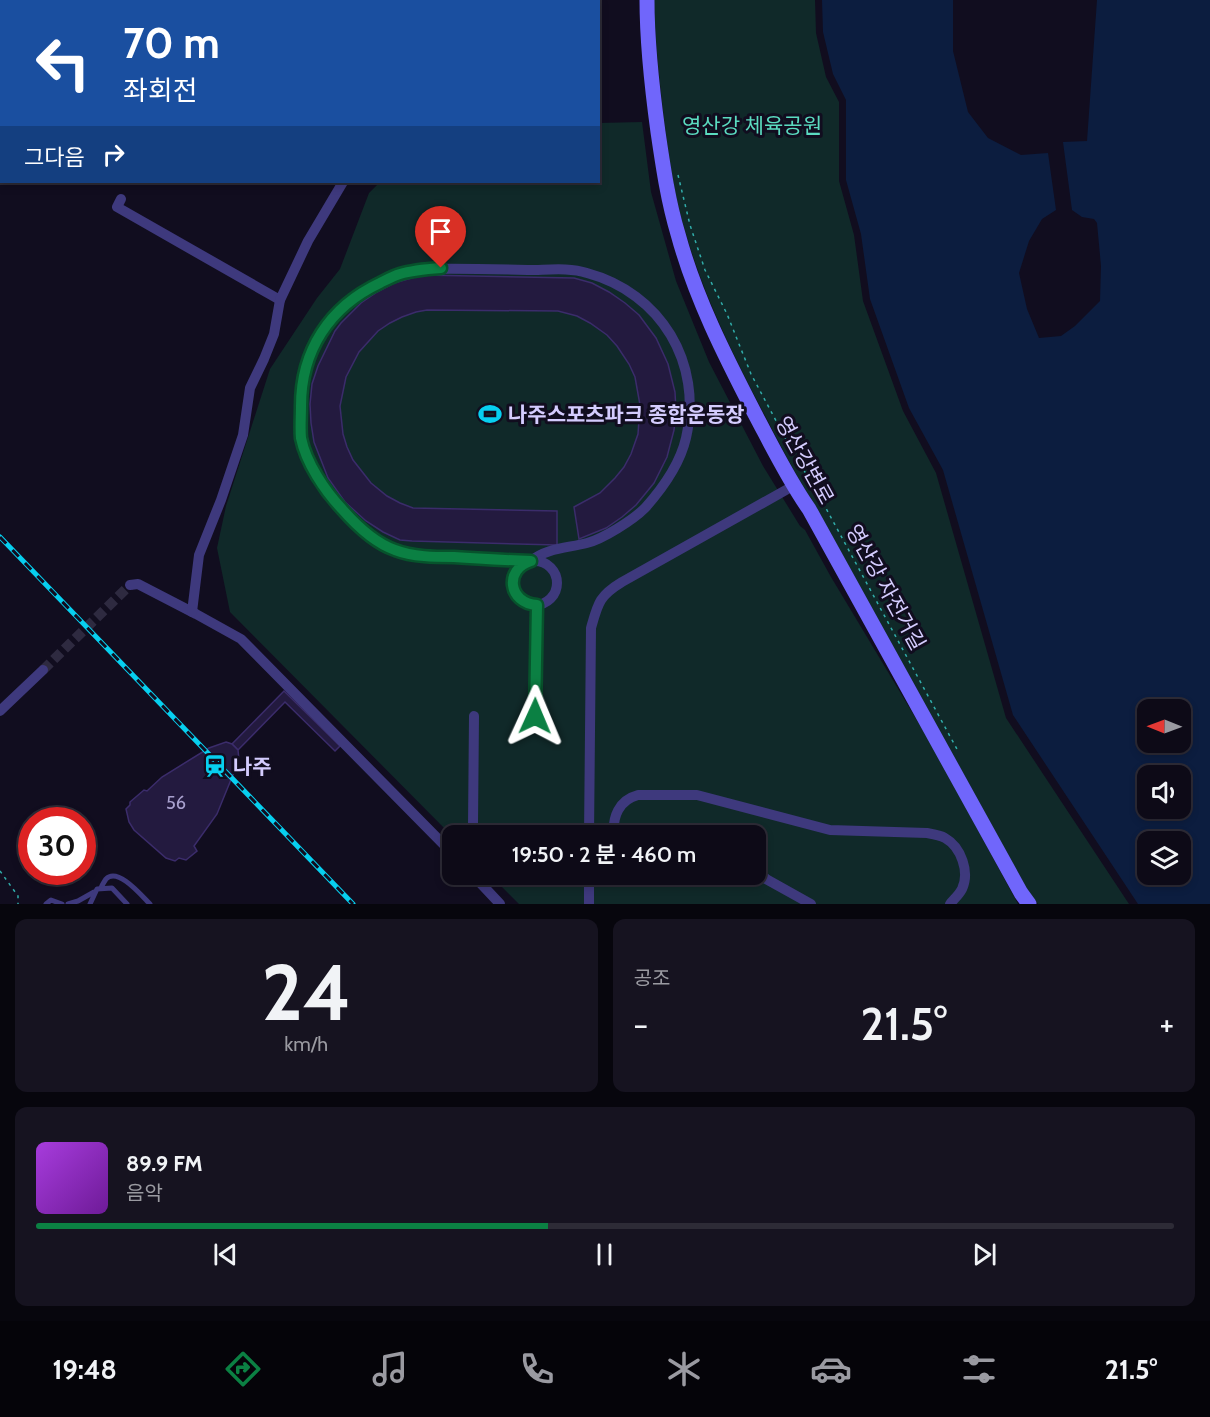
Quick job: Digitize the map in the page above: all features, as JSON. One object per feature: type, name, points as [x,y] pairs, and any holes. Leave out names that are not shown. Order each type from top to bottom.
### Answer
[{"type":"street","name":"영산강변로","points":[[647,0],[649,49],[663,167],[678,235],[705,310],[727,361],[793,486],[809,509],[1029,904]]},
{"type":"street","points":[[192,612],[199,555],[243,435],[250,388],[274,334],[280,300],[308,241],[342,183]]},
{"type":"street","points":[[120,199],[117,207],[280,300]]},
{"type":"street","points":[[531,561],[429,556],[394,550],[371,537],[350,518],[320,482],[301,439],[301,391],[304,373],[316,341],[328,323],[345,305],[399,274],[423,269],[576,270],[606,279],[633,294],[659,318],[672,337],[684,362],[689,384],[690,408],[686,439],[676,464],[667,480],[643,509],[618,528],[589,543],[548,551],[537,556],[531,561],[519,567],[513,579],[518,598],[537,605],[544,603],[554,594],[557,580],[555,573],[545,563],[531,561]]},
{"type":"street","points":[[589,825],[591,628],[601,599],[608,591],[622,582],[793,486]]},
{"type":"street","points":[[130,585],[138,584],[241,639],[442,843]]},
{"type":"street","points":[[535,716],[537,605]]},
{"type":"street","points":[[0,711],[42,670]]},
{"type":"street","points":[[473,825],[474,716]]},
{"type":"street","points":[[612,825],[615,814],[629,797],[696,795],[830,830],[927,833],[946,838],[958,849],[963,860],[965,871],[962,889],[950,904]]},
{"type":"street","points":[[766,879],[811,904]]},
{"type":"street","points":[[482,885],[500,904]]},
{"type":"street","points":[[589,885],[589,904]]},
{"type":"lane","points":[[90,904],[107,878],[112,876],[123,878],[150,904]]},
{"type":"lane","points":[[68,904],[98,890],[112,888],[127,904]]},
{"type":"lane","points":[[46,904],[51,900],[62,904]]},
{"type":"path","name":"영산강 자전거길","points":[[678,173],[690,225],[705,270],[727,314],[751,374],[962,759]]},
{"type":"path","points":[[0,871],[18,896],[18,904]]},
{"type":"green space","name":"영산강 체육공원","points":[[654,0],[815,0],[816,33],[826,77],[839,102],[839,181],[854,235],[863,301],[903,411],[936,473],[1006,718],[1129,904],[1038,904],[1027,889],[781,446],[720,324],[701,280],[682,221],[665,127]]},
{"type":"green space","points":[[642,122],[651,192],[676,281],[709,362],[763,466],[800,526],[805,530],[933,747],[1018,904],[519,904],[500,885],[766,885],[766,825],[442,826],[230,612],[217,548],[226,506],[270,369],[317,298],[340,269],[369,193],[379,183],[600,183],[600,123]]},
{"type":"water","points":[[822,0],[953,0],[953,51],[968,112],[988,138],[1021,155],[1048,153],[1056,210],[1042,219],[1029,241],[1019,273],[1027,309],[1039,338],[1061,336],[1075,326],[1100,301],[1101,266],[1097,223],[1094,219],[1082,217],[1072,210],[1063,142],[1087,141],[1097,0],[1210,0],[1210,904],[1138,904],[1013,715],[943,470],[909,408],[870,299],[861,234],[846,180],[846,100],[833,74],[823,32]]},
{"type":"building","points":[[422,275],[574,278],[592,283],[609,292],[639,315],[656,338],[668,364],[675,392],[676,411],[667,457],[654,483],[636,505],[606,528],[579,539],[574,507],[600,493],[624,467],[638,434],[640,405],[635,377],[617,346],[607,335],[590,323],[577,316],[558,311],[427,310],[402,317],[378,331],[359,352],[346,377],[340,406],[343,434],[353,460],[371,483],[387,496],[413,508],[557,511],[557,545],[400,540],[366,521],[345,502],[328,478],[314,442],[310,404],[312,384],[318,366],[335,331],[361,303],[394,283]]},
{"type":"building","points":[[284,691],[340,746],[335,751],[285,702],[238,750],[232,744]]},
{"type":"building","points":[[226,742],[238,750],[239,760],[217,814],[194,846],[197,851],[186,860],[179,858],[175,861],[166,858],[134,830],[129,822],[126,809],[130,802],[162,777],[209,748]]},
{"type":"tunnel","points":[[43,670],[130,585]]},
{"type":"railway","points":[[0,537],[353,904]]},
{"type":"place","name":"나주스포츠파크 종합운동장","points":[[490,414]]},
{"type":"place","name":"나주","points":[[215,766]]},
{"type":"route","points":[[441,268],[399,274],[345,305],[328,323],[316,341],[304,373],[301,391],[301,439],[311,466],[335,501],[371,537],[394,550],[429,556],[531,561],[519,567],[513,579],[513,586],[518,598],[537,605],[535,716]]}]
